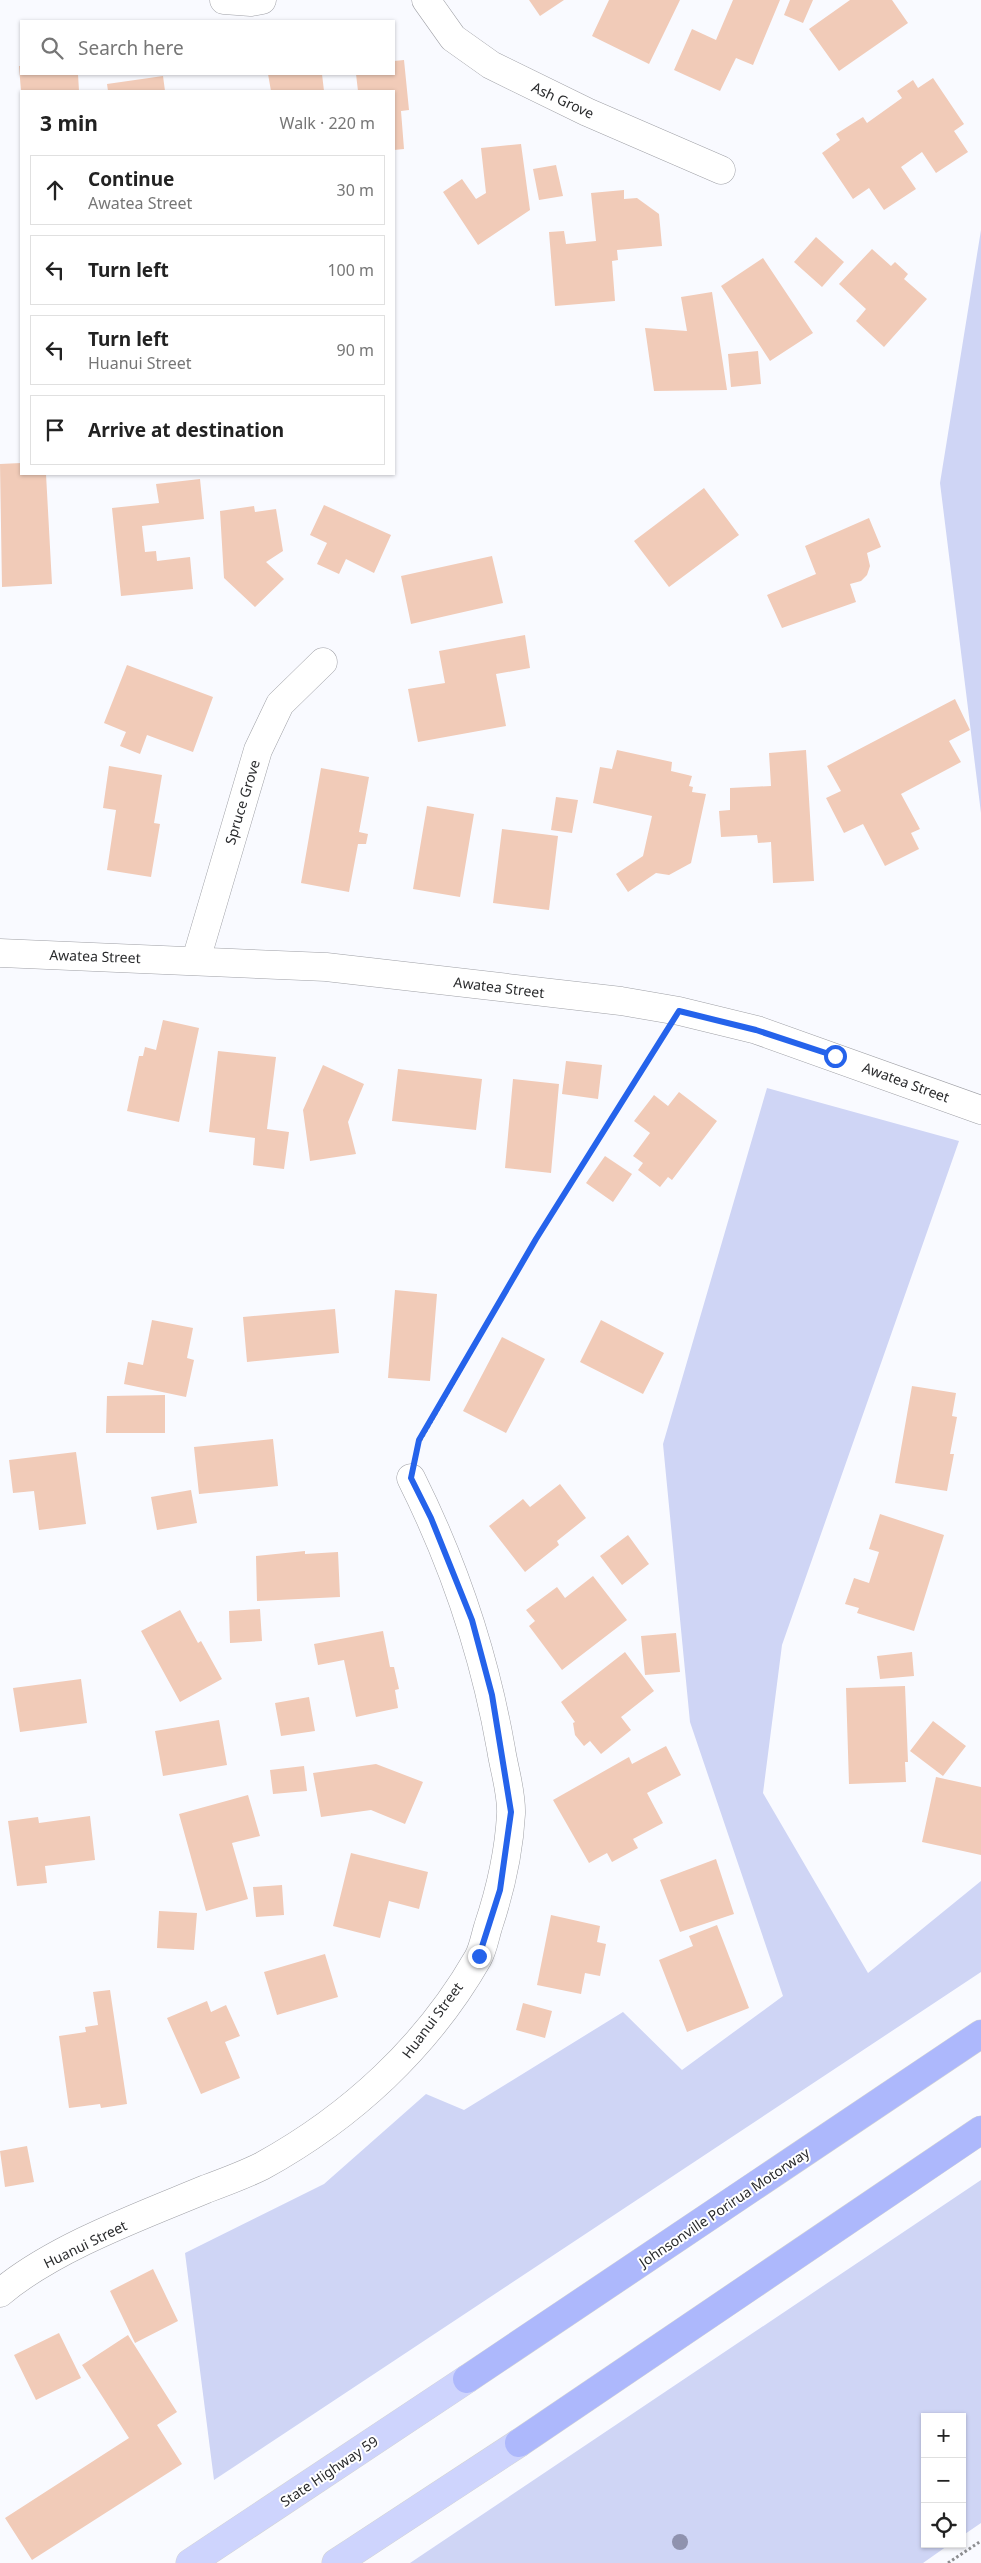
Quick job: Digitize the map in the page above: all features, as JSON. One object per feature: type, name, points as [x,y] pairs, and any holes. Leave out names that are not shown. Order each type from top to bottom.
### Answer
[{"type":"highway","name":"Johnsonville Porirua Motorway","points":[[467,2379],[981,2034]]},
{"type":"highway","points":[[519,2443],[981,2130]]},
{"type":"main road","name":"State Highway 59","points":[[190,2563],[467,2379]]},
{"type":"main road","points":[[336,2563],[519,2443]]},
{"type":"street","points":[[224,0],[251,2],[262,0]]},
{"type":"street","name":"Ash Grove","points":[[426,0],[453,38],[490,65],[586,112],[721,170]]},
{"type":"street","name":"Spruce Grove","points":[[196,960],[258,750],[280,704],[323,662]]},
{"type":"street","name":"Awatea Street","points":[[0,953],[326,967],[621,1001],[679,1011],[756,1030],[981,1110]]},
{"type":"street","name":"Huanui Street","points":[[0,2293],[50,2260],[137,2218],[260,2167],[319,2132],[358,2102],[402,2061],[439,2015],[479,1956],[500,1890],[511,1812],[492,1695],[472,1620],[431,1518],[411,1478]]},
{"type":"path","points":[[411,1478],[419,1440],[536,1239],[679,1011]]},
{"type":"path","points":[[948,2563],[981,2541]]},
{"type":"shaded area","points":[[981,230],[981,813],[940,483]]},
{"type":"shaded area","points":[[767,1088],[959,1141],[782,1645],[763,1793],[868,1973],[981,1881],[981,1972],[214,2480],[185,2253],[324,2184],[426,2094],[464,2110],[623,2012],[682,2070],[783,1996],[690,1722],[663,1444]]},
{"type":"shaded area","points":[[981,2180],[981,2523],[966,2533],[966,2413],[921,2413],[921,2548],[944,2548],[923,2563],[410,2563]]},
{"type":"building","points":[[529,0],[564,0],[540,16]]},
{"type":"building","points":[[609,0],[680,0],[649,64],[592,36]]},
{"type":"building","points":[[733,0],[780,0],[753,65],[736,58],[720,91],[674,70],[692,29],[716,40]]},
{"type":"building","points":[[790,0],[813,0],[803,23],[784,15]]},
{"type":"building","points":[[850,0],[892,0],[908,23],[839,71],[809,29]]},
{"type":"building","points":[[404,60],[409,110],[401,111],[404,149],[395,150],[395,90],[358,90],[356,75],[395,75],[395,61]]},
{"type":"building","points":[[19,66],[20,75],[78,75],[79,90],[21,90]]},
{"type":"building","points":[[268,75],[322,75],[324,90],[271,90]]},
{"type":"building","points":[[163,76],[165,90],[108,90],[107,84]]},
{"type":"building","points":[[933,78],[964,124],[954,131],[968,152],[936,173],[922,152],[901,167],[916,189],[884,210],[869,188],[853,199],[822,153],[840,140],[836,134],[863,117],[867,123],[902,98],[897,91],[913,80],[918,88]]},
{"type":"building","points":[[521,144],[530,210],[478,245],[443,192],[462,179],[476,199],[486,193],[481,148]]},
{"type":"building","points":[[556,165],[563,196],[539,200],[533,169]]},
{"type":"building","points":[[624,190],[624,199],[637,198],[659,214],[662,246],[617,250],[618,260],[612,261],[615,301],[555,306],[549,232],[564,231],[566,244],[596,241],[591,193]]},
{"type":"building","points":[[816,237],[844,262],[822,287],[794,262]]},
{"type":"building","points":[[872,249],[891,266],[895,262],[908,274],[904,279],[927,299],[884,347],[856,321],[866,309],[839,284]]},
{"type":"building","points":[[763,258],[813,333],[770,361],[721,286]]},
{"type":"building","points":[[712,292],[727,390],[654,391],[645,328],[687,331],[681,297]]},
{"type":"building","points":[[758,351],[761,384],[731,387],[728,354]]},
{"type":"building","points":[[20,463],[20,475],[46,475],[52,584],[2,587],[0,464]]},
{"type":"building","points":[[200,479],[204,519],[142,526],[145,552],[156,551],[157,561],[190,557],[193,589],[121,596],[112,508],[159,503],[156,484]]},
{"type":"building","points":[[704,488],[739,535],[669,587],[634,541]]},
{"type":"building","points":[[324,505],[391,535],[374,573],[346,559],[339,574],[317,564],[327,543],[310,535]]},
{"type":"building","points":[[254,506],[255,512],[276,509],[283,551],[266,562],[284,579],[255,607],[224,578],[220,511]]},
{"type":"building","points":[[869,518],[881,547],[867,553],[870,566],[867,575],[861,581],[850,584],[856,602],[782,628],[767,595],[816,574],[805,546]]},
{"type":"building","points":[[492,556],[503,603],[411,624],[401,576]]},
{"type":"building","points":[[525,635],[530,668],[496,674],[506,726],[418,742],[408,689],[445,683],[439,651]]},
{"type":"building","points":[[127,665],[213,697],[193,752],[147,735],[140,754],[120,746],[126,732],[104,723]]},
{"type":"building","points":[[955,699],[970,730],[949,741],[961,762],[901,794],[920,829],[911,833],[919,849],[885,866],[863,824],[844,833],[826,798],[841,791],[827,766]]},
{"type":"building","points":[[617,750],[672,762],[671,771],[692,776],[689,786],[693,787],[692,792],[706,794],[691,863],[669,875],[656,873],[628,892],[616,874],[643,856],[652,816],[593,803],[600,767],[612,769]]},
{"type":"building","points":[[806,750],[814,881],[773,883],[771,842],[758,843],[757,835],[721,837],[719,811],[730,810],[730,788],[771,786],[769,753]]},
{"type":"building","points":[[109,766],[162,775],[154,823],[160,824],[151,877],[107,870],[116,810],[103,808]]},
{"type":"building","points":[[321,768],[369,777],[359,832],[368,834],[366,844],[358,844],[349,892],[301,883]]},
{"type":"building","points":[[556,797],[578,800],[572,833],[551,830]]},
{"type":"building","points":[[427,806],[474,814],[460,897],[413,889]]},
{"type":"building","points":[[502,829],[558,836],[549,910],[493,903]]},
{"type":"building","points":[[163,1020],[199,1028],[179,1122],[127,1111],[139,1056],[143,1056],[145,1047],[156,1050]]},
{"type":"building","points":[[218,1051],[276,1057],[267,1129],[289,1132],[284,1169],[253,1165],[255,1138],[209,1132]]},
{"type":"building","points":[[566,1061],[602,1065],[598,1099],[562,1094]]},
{"type":"building","points":[[323,1065],[364,1084],[348,1122],[356,1154],[310,1161],[303,1110]]},
{"type":"building","points":[[398,1069],[482,1079],[476,1130],[392,1121]]},
{"type":"building","points":[[513,1079],[559,1084],[551,1173],[505,1168]]},
{"type":"building","points":[[679,1092],[717,1121],[672,1180],[668,1177],[660,1187],[638,1170],[643,1163],[633,1156],[650,1133],[634,1121],[654,1095],[668,1106]]},
{"type":"building","points":[[605,1156],[632,1174],[613,1202],[586,1183]]},
{"type":"building","points":[[395,1290],[437,1294],[430,1381],[388,1378]]},
{"type":"building","points":[[335,1309],[339,1353],[247,1362],[243,1317]]},
{"type":"building","points":[[152,1320],[193,1328],[187,1358],[194,1360],[186,1397],[124,1384],[128,1362],[143,1365]]},
{"type":"building","points":[[601,1320],[664,1353],[643,1394],[580,1362]]},
{"type":"building","points":[[502,1337],[545,1359],[506,1433],[463,1411]]},
{"type":"building","points":[[912,1386],[956,1393],[952,1416],[957,1417],[950,1454],[954,1454],[947,1491],[895,1483]]},
{"type":"building","points":[[165,1395],[165,1433],[106,1433],[107,1396]]},
{"type":"building","points":[[273,1439],[278,1486],[199,1494],[194,1447]]},
{"type":"building","points":[[76,1452],[86,1524],[39,1530],[34,1491],[13,1493],[9,1460]]},
{"type":"building","points":[[560,1484],[586,1518],[557,1541],[559,1545],[525,1572],[489,1526],[523,1499],[530,1507]]},
{"type":"building","points":[[191,1490],[197,1523],[157,1530],[151,1497]]},
{"type":"building","points":[[880,1514],[944,1535],[914,1631],[857,1613],[859,1608],[845,1604],[854,1578],[869,1583],[879,1552],[869,1549]]},
{"type":"building","points":[[628,1535],[649,1564],[622,1585],[600,1556]]},
{"type":"building","points":[[305,1551],[305,1554],[338,1552],[340,1597],[257,1601],[256,1556]]},
{"type":"building","points":[[593,1576],[627,1620],[562,1670],[529,1626],[535,1621],[526,1610],[557,1587],[565,1598]]},
{"type":"building","points":[[260,1609],[262,1641],[230,1643],[229,1611]]},
{"type":"building","points":[[180,1610],[198,1643],[201,1641],[222,1679],[180,1702],[141,1631]]},
{"type":"building","points":[[383,1631],[390,1667],[394,1667],[399,1689],[395,1690],[398,1708],[356,1717],[344,1660],[318,1665],[314,1644]]},
{"type":"building","points":[[676,1633],[680,1672],[645,1675],[641,1636]]},
{"type":"building","points":[[625,1652],[654,1691],[621,1717],[631,1730],[601,1754],[590,1741],[584,1746],[575,1735],[573,1723],[575,1722],[561,1702]]},
{"type":"building","points":[[912,1652],[914,1676],[880,1679],[877,1656]]},
{"type":"building","points":[[81,1679],[87,1723],[20,1732],[13,1688]]},
{"type":"building","points":[[905,1686],[908,1762],[905,1762],[906,1782],[849,1784],[846,1688]]},
{"type":"building","points":[[309,1697],[315,1731],[281,1736],[275,1703]]},
{"type":"building","points":[[219,1720],[227,1765],[163,1776],[155,1731]]},
{"type":"building","points":[[933,1721],[966,1746],[943,1776],[910,1751]]},
{"type":"building","points":[[666,1746],[681,1775],[647,1793],[663,1823],[633,1839],[638,1848],[612,1862],[607,1853],[589,1863],[553,1800],[629,1757],[632,1764]]},
{"type":"building","points":[[376,1764],[423,1782],[405,1824],[371,1810],[321,1817],[313,1773]]},
{"type":"building","points":[[304,1766],[307,1791],[273,1794],[270,1770]]},
{"type":"building","points":[[936,1777],[981,1787],[981,1855],[922,1842]]},
{"type":"building","points":[[248,1795],[260,1836],[232,1843],[248,1899],[206,1911],[179,1814]]},
{"type":"building","points":[[90,1816],[95,1860],[45,1866],[47,1883],[17,1886],[8,1821],[38,1817],[39,1823]]},
{"type":"building","points":[[351,1853],[428,1872],[419,1909],[389,1901],[380,1938],[333,1926]]},
{"type":"building","points":[[716,1859],[734,1914],[680,1932],[660,1880]]},
{"type":"building","points":[[282,1885],[284,1915],[256,1917],[253,1887]]},
{"type":"building","points":[[159,1911],[197,1913],[194,1950],[157,1948]]},
{"type":"building","points":[[551,1915],[600,1926],[597,1942],[606,1944],[600,1976],[585,1973],[581,1994],[537,1985]]},
{"type":"building","points":[[717,1925],[749,2008],[687,2032],[659,1960],[693,1946],[689,1936]]},
{"type":"building","points":[[325,1954],[338,1997],[277,2015],[264,1972]]},
{"type":"building","points":[[110,1990],[127,2104],[101,2108],[100,2104],[69,2108],[59,2036],[86,2032],[85,2027],[98,2025],[93,1992]]},
{"type":"building","points":[[207,2001],[211,2012],[226,2005],[240,2036],[225,2042],[240,2078],[201,2094],[167,2018]]},
{"type":"building","points":[[523,2003],[552,2011],[545,2038],[516,2030]]},
{"type":"building","points":[[27,2146],[34,2182],[5,2187],[0,2151]]},
{"type":"building","points":[[153,2269],[178,2321],[135,2343],[110,2291]]},
{"type":"building","points":[[59,2333],[81,2378],[36,2400],[14,2355]]},
{"type":"building","points":[[128,2335],[177,2412],[157,2425],[182,2464],[32,2560],[5,2518],[129,2438],[82,2365]]},
{"type":"route","points":[[479,1956],[500,1890],[511,1812],[492,1695],[472,1620],[431,1518],[411,1478],[419,1440],[536,1239],[679,1011],[756,1030],[835,1056]]}]
